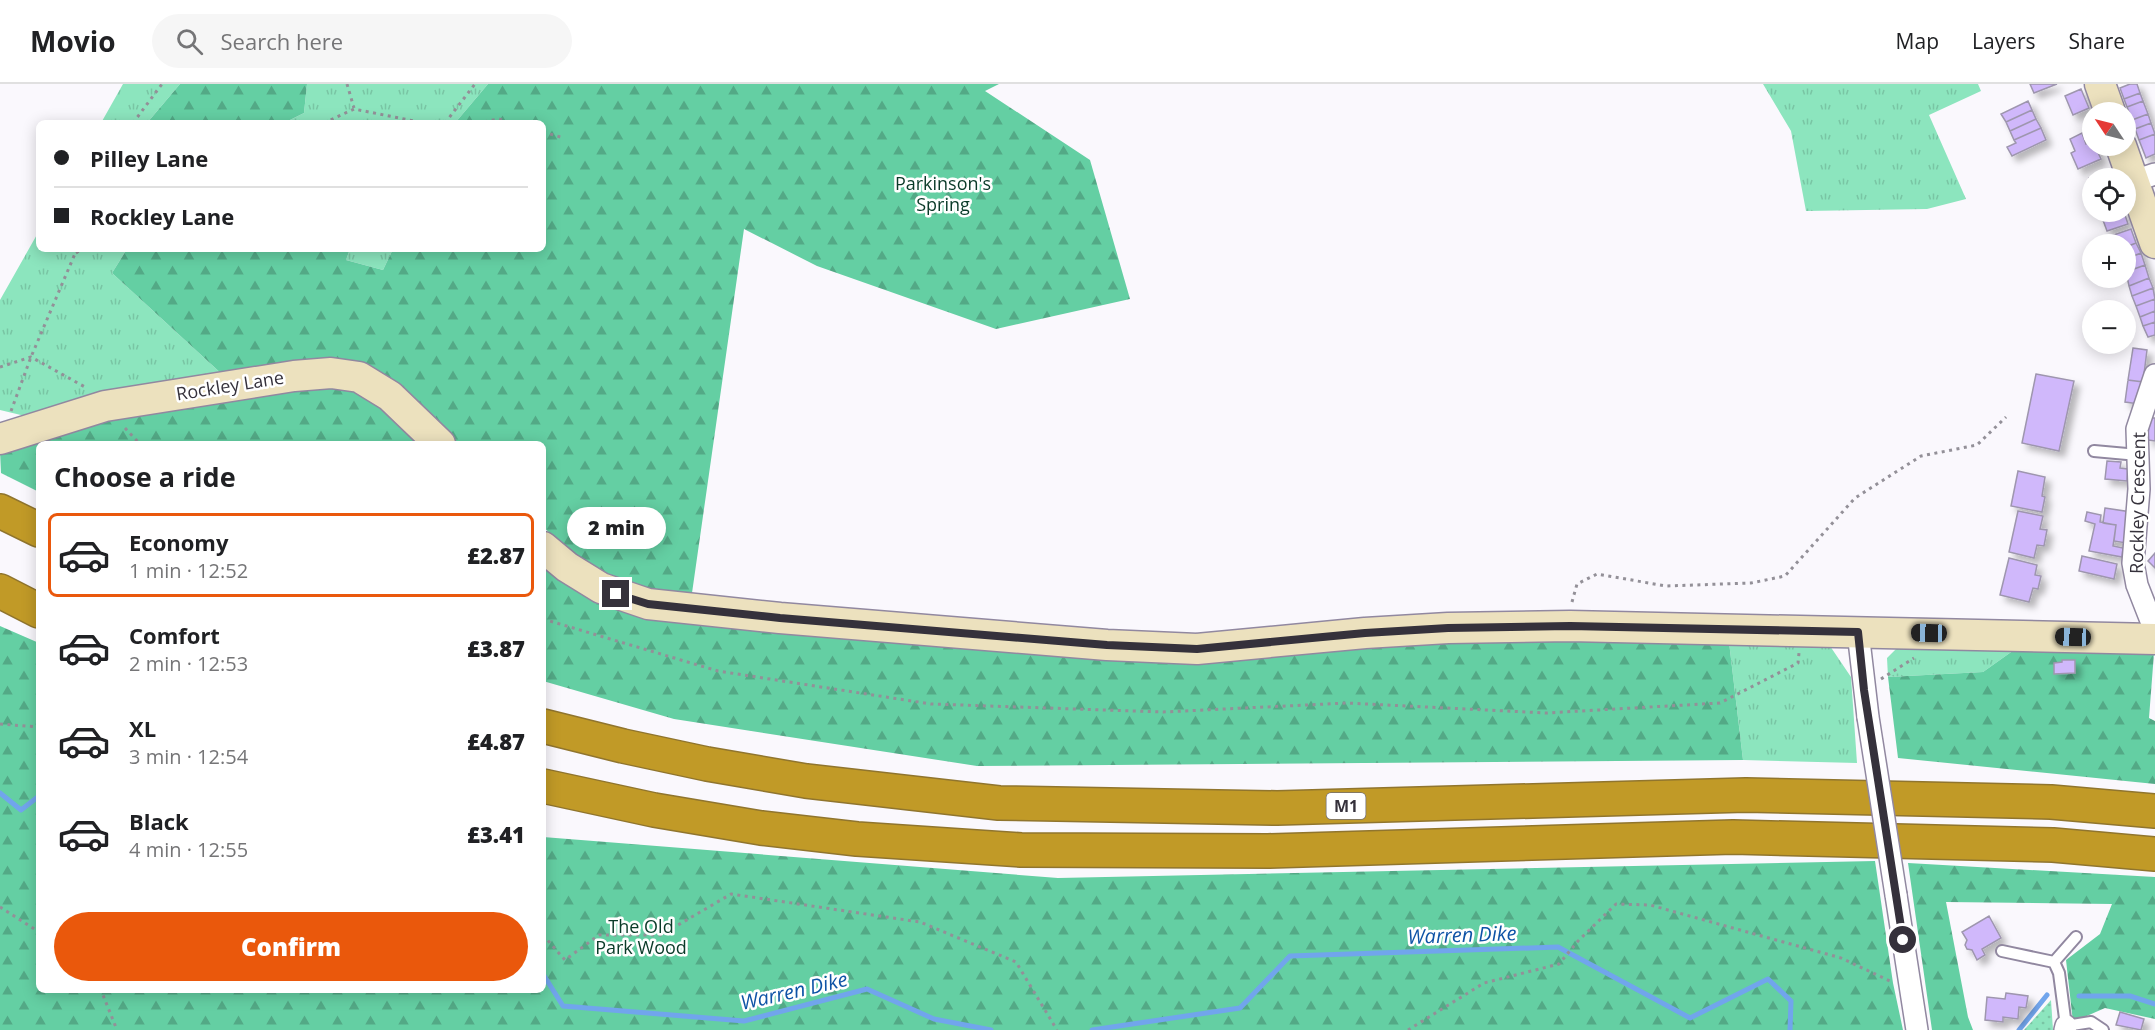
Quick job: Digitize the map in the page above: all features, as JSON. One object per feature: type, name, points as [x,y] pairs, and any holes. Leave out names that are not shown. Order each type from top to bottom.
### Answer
[{"type":"highway","points":[[0,511],[36,529]]},
{"type":"highway","points":[[0,591],[36,609]]},
{"type":"highway","name":"M1","points":[[546,727],[707,764],[806,781],[999,802],[1277,808],[1746,795],[2051,802],[2155,812]]},
{"type":"highway","points":[[546,787],[654,810],[760,828],[857,839],[1021,850],[1268,850],[1733,837],[2053,844],[2155,854]]},
{"type":"street","points":[[2100,84],[2106,102]]},
{"type":"street","points":[[2128,156],[2144,177],[2155,243]]},
{"type":"street","name":"Rockley Lane","points":[[5,425],[105,406],[294,376],[331,373],[359,377],[390,396],[437,441]]},
{"type":"street","name":"Rockley Crescent","points":[[2155,375],[2138,429],[2139,489],[2133,562],[2137,585],[2155,631]]},
{"type":"street","points":[[546,550],[567,567],[601,588],[648,604],[780,618],[1107,645],[1197,649],[1365,633],[1448,628],[1570,626],[2155,639]]},
{"type":"street","points":[[1858,632],[1868,717],[1917,1030]]},
{"type":"lane","points":[[2094,451],[2138,455]]},
{"type":"lane","points":[[2054,962],[2076,937]]},
{"type":"lane","points":[[2002,951],[2054,962]]},
{"type":"lane","points":[[2054,962],[2059,973],[2066,1028],[2091,1022],[2103,1030]]},
{"type":"path","points":[[135,120],[162,84]]},
{"type":"path","points":[[347,84],[354,109]]},
{"type":"path","points":[[447,120],[475,84]]},
{"type":"path","points":[[330,120],[354,109],[409,120]]},
{"type":"path","points":[[546,133],[564,138]]},
{"type":"path","points":[[5,425],[31,357],[77,252]]},
{"type":"path","points":[[0,367],[31,357],[96,394],[105,406]]},
{"type":"path","points":[[1570,626],[1571,603],[1577,584],[1597,574],[1666,586],[1751,583],[1785,576],[1855,498],[1921,456],[1977,445],[2006,417]]},
{"type":"path","points":[[546,621],[718,670],[931,704],[1163,711],[1347,703],[1546,713],[1720,703],[1798,663],[1802,630]]},
{"type":"path","points":[[1864,690],[1953,633]]},
{"type":"path","points":[[0,724],[36,727]]},
{"type":"path","points":[[546,938],[565,960],[599,935],[661,935],[731,894],[920,922],[1016,962],[1057,1030]]},
{"type":"path","points":[[1408,1030],[1484,983],[1559,964],[1578,941],[1616,904],[1650,905],[1841,958],[1893,983],[1910,981]]},
{"type":"path","points":[[0,907],[36,930]]},
{"type":"path","points":[[101,993],[117,1030]]},
{"type":"green space","points":[[123,84],[180,84],[150,120],[103,120]]},
{"type":"green space","points":[[180,84],[307,84],[304,113],[290,120],[150,120]]},
{"type":"green space","points":[[307,84],[488,84],[458,120],[290,120],[304,113]]},
{"type":"green space","name":"Parkinson's Spring","points":[[488,84],[999,84],[985,91],[1090,160],[1130,299],[996,329],[817,266],[744,229],[691,600],[647,593],[595,572],[546,530],[546,441],[448,441],[373,370],[225,377],[112,273],[125,252],[349,252],[346,260],[383,270],[392,252],[546,252],[546,120],[458,120]]},
{"type":"green space","points":[[1763,84],[1978,84],[1981,91],[1929,115],[1966,199],[1927,209],[1806,211],[1791,131]]},
{"type":"green space","points":[[36,236],[36,252],[125,252],[112,273],[225,377],[25,416],[0,410],[0,300]]},
{"type":"green space","points":[[349,252],[392,252],[383,270],[346,260]]},
{"type":"green space","points":[[342,384],[382,404],[419,441],[36,441],[36,490],[1,473],[0,451],[119,413]]},
{"type":"green space","points":[[546,562],[649,615],[1374,644],[1568,639],[1729,642],[1743,760],[977,766],[674,719],[546,682]]},
{"type":"green space","name":"The Old Park Wood","points":[[0,626],[36,642],[36,993],[546,993],[546,837],[1058,878],[1875,861],[1893,983],[1903,1030],[0,1030]]},
{"type":"green space","points":[[1729,642],[1830,646],[1851,677],[1857,763],[1743,760]]},
{"type":"green space","points":[[1901,644],[2021,645],[1983,672],[1888,677],[1887,658]]},
{"type":"green space","points":[[2021,645],[2154,653],[2149,718],[2155,721],[2155,784],[1898,758],[1888,677],[1983,672]]},
{"type":"green space","points":[[1908,863],[2155,877],[2155,1019],[2105,1008],[2073,1022],[2066,960],[2100,934],[2112,904],[1946,902],[1968,1017],[1973,1030],[1932,1030]]},
{"type":"green space","points":[[2051,1000],[2053,1030],[2024,1030]]},
{"type":"building","points":[[2030,84],[2057,84],[2034,93]]},
{"type":"building","points":[[2137,84],[2140,93],[2124,99],[2120,88]]},
{"type":"building","points":[[2081,89],[2086,102],[2082,102],[2082,111],[2073,115],[2065,96]]},
{"type":"building","points":[[2140,93],[2143,101],[2136,104],[2125,102],[2124,99]]},
{"type":"building","points":[[2028,101],[2032,110],[2006,122],[2001,114]]},
{"type":"building","points":[[2143,101],[2148,114],[2136,118],[2136,104]]},
{"type":"building","points":[[2032,110],[2036,119],[2010,131],[2006,122]]},
{"type":"building","points":[[2148,114],[2151,123],[2136,129],[2136,118]]},
{"type":"building","points":[[2036,119],[2041,128],[2014,140],[2010,131]]},
{"type":"building","points":[[2151,123],[2155,134],[2139,140],[2136,129]]},
{"type":"building","points":[[2041,128],[2046,140],[2012,156],[2007,147],[2016,143],[2014,140]]},
{"type":"building","points":[[2082,133],[2082,156],[2100,156],[2101,159],[2078,169],[2071,153],[2075,151],[2070,139]]},
{"type":"building","points":[[2155,134],[2155,154],[2146,158],[2139,140]]},
{"type":"building","points":[[2104,222],[2127,222],[2128,224],[2107,231]]},
{"type":"building","points":[[2131,229],[2133,234],[2116,234]]},
{"type":"building","points":[[2136,243],[2141,253],[2136,255]]},
{"type":"building","points":[[2141,253],[2145,265],[2136,268],[2136,255]]},
{"type":"building","points":[[2145,265],[2149,278],[2136,283],[2136,268]]},
{"type":"building","points":[[2149,278],[2153,288],[2132,296],[2130,288],[2136,288],[2136,283]]},
{"type":"building","points":[[2153,288],[2155,299],[2136,306],[2136,300],[2132,296]]},
{"type":"building","points":[[2155,299],[2155,311],[2140,317],[2136,306]]},
{"type":"building","points":[[2155,311],[2155,322],[2143,326],[2140,317]]},
{"type":"building","points":[[2155,322],[2155,335],[2148,337],[2143,326]]},
{"type":"building","points":[[2136,348],[2147,350],[2143,382],[2128,380],[2132,354],[2136,354]]},
{"type":"building","points":[[2036,374],[2074,381],[2059,451],[2022,443]]},
{"type":"building","points":[[2128,380],[2143,382],[2139,404],[2125,402]]},
{"type":"building","points":[[2149,418],[2155,418],[2155,441],[2148,440]]},
{"type":"building","points":[[2107,461],[2121,462],[2120,468],[2128,469],[2127,481],[2105,479]]},
{"type":"building","points":[[2018,471],[2045,477],[2042,512],[2011,506]]},
{"type":"building","points":[[2105,508],[2131,512],[2126,543],[2114,541],[2116,525],[2103,523]]},
{"type":"building","points":[[2018,511],[2043,516],[2040,529],[2047,530],[2044,546],[2037,545],[2034,558],[2009,552]]},
{"type":"building","points":[[2087,512],[2101,515],[2100,522],[2116,525],[2113,546],[2123,548],[2122,557],[2089,551],[2095,524],[2085,521]]},
{"type":"building","points":[[2155,553],[2155,568],[2148,561]]},
{"type":"building","points":[[2082,556],[2117,564],[2114,579],[2079,571]]},
{"type":"building","points":[[2009,558],[2037,565],[2035,575],[2041,576],[2038,589],[2033,588],[2029,602],[2000,595]]},
{"type":"building","points":[[2062,660],[2075,660],[2075,673],[2054,674],[2054,663],[2062,662]]},
{"type":"building","points":[[1989,916],[2001,938],[1982,949],[1985,955],[1977,960],[1972,950],[1967,949],[1965,945],[1967,940],[1962,932]]},
{"type":"building","points":[[2006,993],[2028,996],[2026,1008],[2019,1007],[2018,1019],[2003,1017],[2003,1022],[1985,1020],[1987,997],[2005,999]]},
{"type":"building","points":[[2120,1012],[2144,1019],[2141,1030],[2116,1025]]},
{"type":"waterway","name":"Warren Dike","points":[[0,793],[21,810],[36,798]]},
{"type":"waterway","name":"Warren Dike","points":[[1092,1030],[1240,1008],[1290,956],[1558,947],[1690,1018],[1768,979],[1791,1001],[1790,1030]]},
{"type":"waterway","name":"Warren Dike","points":[[546,979],[563,1006],[744,1021],[867,989],[934,1019],[991,1030]]},
{"type":"waterway","name":"Warren Dike","points":[[2019,1030],[2047,995]]},
{"type":"waterway","name":"Warren Dike","points":[[2079,996],[2130,996],[2155,1004]]},
{"type":"route","points":[[616,594],[648,604],[780,618],[1107,645],[1197,649],[1365,633],[1448,628],[1570,626],[1858,632],[1864,690],[1903,940]]}]
